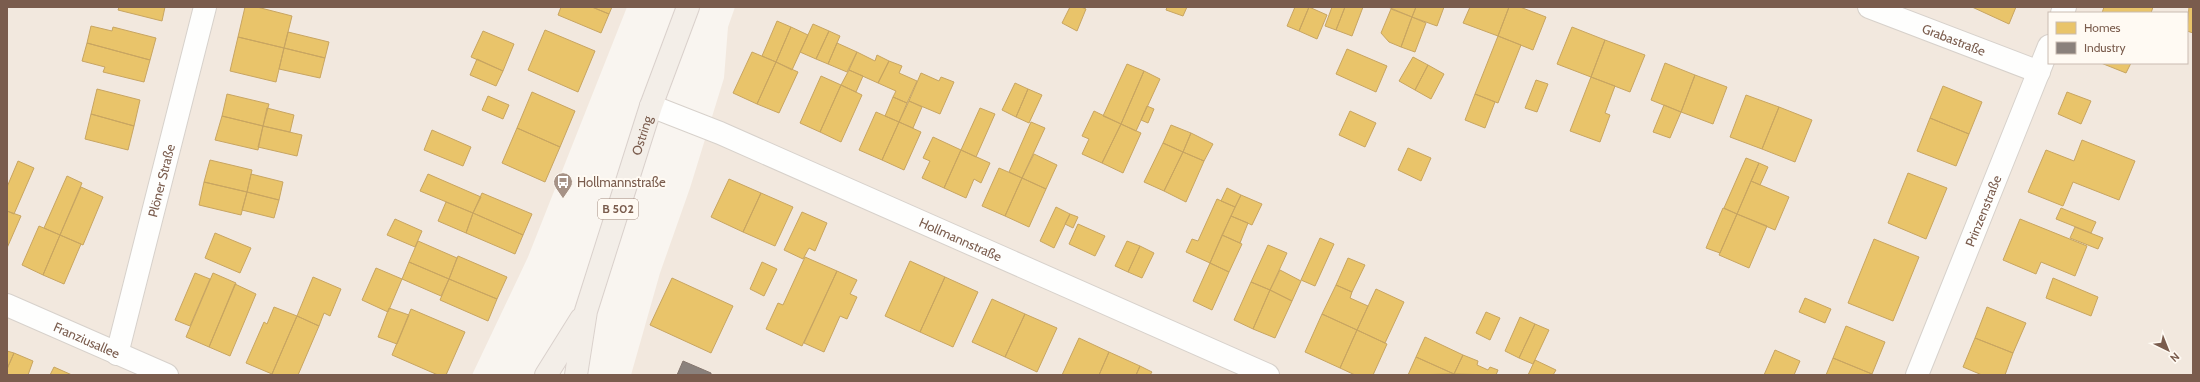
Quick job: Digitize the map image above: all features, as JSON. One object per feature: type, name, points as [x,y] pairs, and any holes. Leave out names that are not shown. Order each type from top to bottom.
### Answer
[{"type":"main road","name":"Ostring","points":[[576,375],[586,311],[651,106],[688,7]]},
{"type":"main road","name":"Ostring","points":[[546,375],[586,311]]},
{"type":"street","name":"Plöner Straße","points":[[116,354],[205,7]]},
{"type":"street","name":"Grabastraße","points":[[1869,7],[2039,72]]},
{"type":"street","name":"Prinzenstraße","points":[[1917,375],[2048,49]]},
{"type":"street","name":"Hollmannstraße","points":[[651,106],[720,133],[1268,375]]},
{"type":"street","name":"Franziusallee","points":[[7,304],[116,354],[167,375]]},
{"type":"shaded area","points":[[7,7],[627,7],[528,257],[472,375],[7,375]]},
{"type":"shaded area","points":[[735,7],[2193,7],[2193,375],[631,375],[660,273],[690,188],[724,78],[728,27]]},
{"type":"building: Homes","points":[[119,7],[165,7],[162,21],[118,10]]},
{"type":"building: Homes","points":[[245,7],[257,7],[292,16],[284,48],[238,37]]},
{"type":"building: Homes","points":[[561,7],[592,7],[609,14],[601,33],[558,15]]},
{"type":"building: Homes","points":[[592,7],[612,7],[609,14]]},
{"type":"building: Homes","points":[[1070,7],[1081,7],[1086,9],[1077,31],[1062,23]]},
{"type":"building: Homes","points":[[1167,7],[1187,7],[1183,16],[1166,10]]},
{"type":"building: Homes","points":[[1295,7],[1309,7],[1299,31],[1287,26]]},
{"type":"building: Homes","points":[[1309,7],[1327,15],[1317,39],[1299,31]]},
{"type":"building: Homes","points":[[1332,7],[1345,7],[1336,30],[1325,26]]},
{"type":"building: Homes","points":[[1345,7],[1363,7],[1352,36],[1336,30]]},
{"type":"building: Homes","points":[[1388,7],[1416,7],[1412,17]]},
{"type":"building: Homes","points":[[1416,7],[1444,7],[1437,26],[1412,17]]},
{"type":"building: Homes","points":[[1470,7],[1509,7],[1498,36],[1463,23]]},
{"type":"building: Homes","points":[[1509,7],[1520,7],[1546,17],[1533,50],[1498,36]]},
{"type":"building: Homes","points":[[1972,7],[2016,7],[2009,24]]},
{"type":"building: Homes","points":[[2104,7],[2153,7],[2151,12],[2102,12]]},
{"type":"building: Homes","points":[[2189,7],[2193,7],[2193,33],[2188,31]]},
{"type":"building: Homes","points":[[1391,9],[1412,17],[1401,47],[1389,42],[1381,33]]},
{"type":"building: Homes","points":[[1412,17],[1426,23],[1415,52],[1401,47]]},
{"type":"building: Homes","points":[[777,21],[791,27],[776,62],[762,56]]},
{"type":"building: Homes","points":[[813,24],[829,31],[816,59],[800,52]]},
{"type":"building: Homes","points":[[91,26],[112,31],[113,27],[156,38],[150,60],[87,43]]},
{"type":"building: Homes","points":[[791,27],[808,35],[792,70],[776,62]]},
{"type":"building: Homes","points":[[1572,27],[1605,40],[1591,77],[1557,64]]},
{"type":"building: Homes","points":[[545,30],[595,51],[578,92],[528,70]]},
{"type":"building: Homes","points":[[483,31],[514,44],[503,71],[471,57]]},
{"type":"building: Homes","points":[[829,31],[840,36],[828,64],[816,59]]},
{"type":"building: Homes","points":[[288,32],[329,42],[325,58],[284,48]]},
{"type":"building: Homes","points":[[1498,36],[1521,45],[1498,103],[1475,94]]},
{"type":"building: Homes","points":[[238,37],[284,48],[276,82],[230,71]]},
{"type":"building: Homes","points":[[1605,40],[1645,55],[1630,92],[1591,77]]},
{"type":"building: Homes","points":[[87,43],[150,60],[144,82],[103,72],[105,67],[82,61]]},
{"type":"building: Homes","points":[[837,43],[857,52],[847,72],[828,64]]},
{"type":"building: Homes","points":[[284,48],[325,58],[320,78],[279,69]]},
{"type":"building: Homes","points":[[1347,49],[1387,66],[1376,92],[1336,74]]},
{"type":"building: Homes","points":[[752,52],[776,62],[757,104],[733,93]]},
{"type":"building: Homes","points":[[857,52],[875,61],[877,55],[889,61],[878,83],[849,70]]},
{"type":"building: Homes","points":[[1413,57],[1428,65],[1415,90],[1399,81]]},
{"type":"building: Homes","points":[[477,59],[503,71],[496,86],[470,75]]},
{"type":"building: Homes","points":[[889,61],[902,66],[899,73],[917,81],[907,103],[893,97],[896,91],[878,83]]},
{"type":"building: Homes","points":[[776,62],[798,72],[779,113],[757,104]]},
{"type":"building: Homes","points":[[1665,63],[1695,75],[1681,112],[1651,100]]},
{"type":"building: Homes","points":[[1127,64],[1144,71],[1121,124],[1103,116]]},
{"type":"building: Homes","points":[[2104,64],[2130,64],[2126,73]]},
{"type":"building: Homes","points":[[1428,65],[1444,74],[1431,99],[1415,90]]},
{"type":"building: Homes","points":[[849,70],[863,76],[856,92],[841,85]]},
{"type":"building: Homes","points":[[1144,71],[1160,79],[1136,131],[1121,124]]},
{"type":"building: Homes","points":[[921,73],[939,81],[941,77],[954,82],[940,114],[909,101]]},
{"type":"building: Homes","points":[[1695,75],[1727,87],[1713,124],[1681,112]]},
{"type":"building: Homes","points":[[821,76],[841,85],[820,132],[800,123]]},
{"type":"building: Homes","points":[[1591,77],[1615,86],[1605,113],[1610,115],[1600,142],[1570,131]]},
{"type":"building: Homes","points":[[1536,80],[1548,84],[1537,112],[1525,108]]},
{"type":"building: Homes","points":[[1015,83],[1028,89],[1016,117],[1002,110]]},
{"type":"building: Homes","points":[[841,85],[862,95],[841,142],[820,132]]},
{"type":"building: Homes","points":[[1943,86],[1982,102],[1969,134],[1930,118]]},
{"type":"building: Homes","points":[[97,89],[140,100],[134,126],[91,114]]},
{"type":"building: Homes","points":[[1028,89],[1042,95],[1029,123],[1016,117]]},
{"type":"building: Homes","points":[[532,92],[575,111],[560,147],[517,128]]},
{"type":"building: Homes","points":[[2067,92],[2091,101],[2081,124],[2058,114]]},
{"type":"building: Homes","points":[[227,94],[269,104],[263,126],[222,116]]},
{"type":"building: Homes","points":[[1475,94],[1495,102],[1485,128],[1465,120]]},
{"type":"building: Homes","points":[[1746,95],[1779,107],[1762,149],[1730,137]]},
{"type":"building: Homes","points":[[488,96],[509,105],[503,119],[482,110]]},
{"type":"building: Homes","points":[[893,97],[907,103],[899,122],[885,116]]},
{"type":"building: Homes","points":[[909,101],[922,107],[913,128],[899,122]]},
{"type":"building: Homes","points":[[1664,105],[1681,112],[1670,138],[1653,132]]},
{"type":"building: Homes","points":[[1147,106],[1154,109],[1148,123],[1141,120]]},
{"type":"building: Homes","points":[[1779,107],[1812,120],[1795,162],[1762,149]]},
{"type":"building: Homes","points":[[267,108],[294,115],[290,132],[263,126]]},
{"type":"building: Homes","points":[[980,108],[995,114],[976,157],[961,150]]},
{"type":"building: Homes","points":[[1094,111],[1121,124],[1102,163],[1082,154],[1089,139],[1082,136]]},
{"type":"building: Homes","points":[[1350,111],[1376,123],[1365,147],[1339,135]]},
{"type":"building: Homes","points":[[876,112],[899,122],[882,160],[859,150]]},
{"type":"building: Homes","points":[[91,114],[134,126],[128,150],[85,139]]},
{"type":"building: Homes","points":[[222,116],[263,126],[258,150],[215,140]]},
{"type":"building: Homes","points":[[1930,118],[1969,134],[1956,166],[1917,151]]},
{"type":"building: Homes","points":[[899,122],[921,132],[904,170],[882,160]]},
{"type":"building: Homes","points":[[1031,122],[1045,128],[1022,178],[1009,172]]},
{"type":"building: Homes","points":[[1121,124],[1141,133],[1123,173],[1102,163]]},
{"type":"building: Homes","points":[[1171,125],[1191,133],[1183,152],[1163,143]]},
{"type":"building: Homes","points":[[263,126],[302,135],[297,156],[258,147]]},
{"type":"building: Homes","points":[[517,128],[560,147],[545,182],[502,163]]},
{"type":"building: Homes","points":[[432,130],[471,147],[463,166],[424,150]]},
{"type":"building: Homes","points":[[1191,133],[1213,144],[1204,161],[1183,152]]},
{"type":"building: Homes","points":[[933,137],[961,150],[944,188],[922,178],[930,161],[923,158]]},
{"type":"building: Homes","points":[[2082,140],[2135,161],[2119,200],[2073,182],[2063,206],[2028,192],[2046,150],[2074,161]]},
{"type":"building: Homes","points":[[1163,143],[1183,152],[1164,191],[1144,182]]},
{"type":"building: Homes","points":[[1408,148],[1431,158],[1421,181],[1398,170]]},
{"type":"building: Homes","points":[[961,150],[990,163],[981,183],[974,179],[966,198],[944,188]]},
{"type":"building: Homes","points":[[1183,152],[1204,161],[1186,202],[1164,191]]},
{"type":"building: Homes","points":[[1034,154],[1057,165],[1046,189],[1022,178]]},
{"type":"building: Homes","points":[[1746,158],[1759,163],[1737,214],[1724,208]]},
{"type":"building: Homes","points":[[210,160],[252,170],[247,192],[204,182]]},
{"type":"building: Homes","points":[[18,161],[34,168],[14,214],[7,211],[7,187]]},
{"type":"building: Homes","points":[[1759,163],[1768,167],[1760,185],[1751,181]]},
{"type":"building: Homes","points":[[999,168],[1022,178],[1005,216],[982,206]]},
{"type":"building: Homes","points":[[1908,173],[1947,188],[1926,239],[1888,223]]},
{"type":"building: Homes","points":[[251,174],[283,182],[279,200],[247,192]]},
{"type":"building: Homes","points":[[428,174],[481,197],[473,213],[420,191]]},
{"type":"building: Homes","points":[[67,176],[82,183],[60,235],[44,228]]},
{"type":"building: Homes","points":[[1022,178],[1046,189],[1029,227],[1005,216]]},
{"type":"building: Homes","points":[[729,179],[761,193],[743,232],[711,217]]},
{"type":"building: Homes","points":[[1751,181],[1789,197],[1775,230],[1737,214]]},
{"type":"building: Homes","points":[[204,182],[247,192],[241,215],[199,205]]},
{"type":"building: Homes","points":[[81,187],[103,197],[83,245],[60,235]]},
{"type":"building: Homes","points":[[1227,188],[1241,195],[1235,207],[1221,201]]},
{"type":"building: Homes","points":[[247,192],[279,200],[274,218],[242,210]]},
{"type":"building: Homes","points":[[482,193],[532,214],[523,235],[473,213]]},
{"type":"building: Homes","points":[[761,193],[793,207],[775,246],[743,232]]},
{"type":"building: Homes","points":[[1241,195],[1262,204],[1252,225],[1231,216]]},
{"type":"building: Homes","points":[[1217,199],[1235,207],[1210,263],[1186,252],[1192,239],[1198,241]]},
{"type":"building: Homes","points":[[446,202],[473,213],[466,233],[438,221]]},
{"type":"building: Homes","points":[[1056,207],[1070,214],[1054,248],[1040,241]]},
{"type":"building: Homes","points":[[1723,208],[1737,214],[1720,253],[1706,248]]},
{"type":"building: Homes","points":[[2061,208],[2096,222],[2091,233],[2056,219]]},
{"type":"building: Homes","points":[[7,211],[21,216],[7,248]]},
{"type":"building: Homes","points":[[802,212],[827,223],[815,251],[809,248],[803,259],[784,250]]},
{"type":"building: Homes","points":[[473,213],[523,235],[515,254],[466,233]]},
{"type":"building: Homes","points":[[1070,214],[1078,217],[1073,228],[1065,224]]},
{"type":"building: Homes","points":[[1737,214],[1767,226],[1749,268],[1719,255]]},
{"type":"building: Homes","points":[[1231,216],[1248,223],[1240,243],[1222,235]]},
{"type":"building: Homes","points":[[395,219],[422,231],[415,247],[387,235]]},
{"type":"building: Homes","points":[[2020,219],[2087,246],[2075,276],[2041,262],[2036,274],[2003,260]]},
{"type":"building: Homes","points":[[1078,224],[1105,236],[1095,256],[1069,244]]},
{"type":"building: Homes","points":[[39,226],[60,235],[43,275],[22,265]]},
{"type":"building: Homes","points":[[2075,227],[2103,238],[2098,249],[2070,238]]},
{"type":"building: Homes","points":[[215,233],[251,248],[240,273],[205,258]]},
{"type":"building: Homes","points":[[60,235],[81,244],[64,284],[43,275]]},
{"type":"building: Homes","points":[[1222,235],[1242,244],[1229,272],[1210,263]]},
{"type":"building: Homes","points":[[1320,238],[1334,244],[1315,286],[1301,280]]},
{"type":"building: Homes","points":[[1874,239],[1919,257],[1893,321],[1848,303]]},
{"type":"building: Homes","points":[[418,241],[457,258],[449,279],[409,262]]},
{"type":"building: Homes","points":[[1127,241],[1140,246],[1128,272],[1115,266]]},
{"type":"building: Homes","points":[[1268,245],[1287,253],[1270,290],[1251,282]]},
{"type":"building: Homes","points":[[1140,246],[1154,253],[1142,278],[1128,272]]},
{"type":"building: Homes","points":[[458,256],[507,277],[497,299],[449,279]]},
{"type":"building: Homes","points":[[805,257],[837,271],[802,346],[766,329],[778,303],[783,305]]},
{"type":"building: Homes","points":[[1348,258],[1365,265],[1352,292],[1336,285]]},
{"type":"building: Homes","points":[[910,261],[945,277],[920,332],[885,316]]},
{"type":"building: Homes","points":[[409,262],[449,279],[441,296],[402,279]]},
{"type":"building: Homes","points":[[762,262],[777,269],[764,296],[750,289]]},
{"type":"building: Homes","points":[[1210,263],[1229,272],[1212,310],[1193,301]]},
{"type":"building: Homes","points":[[376,268],[402,279],[388,312],[362,300]]},
{"type":"building: Homes","points":[[1280,270],[1301,281],[1292,301],[1270,290]]},
{"type":"building: Homes","points":[[837,271],[857,280],[850,294],[857,297],[847,319],[840,316],[824,352],[804,343]]},
{"type":"building: Homes","points":[[195,273],[210,279],[190,326],[175,320]]},
{"type":"building: Homes","points":[[213,273],[236,283],[209,347],[186,337]]},
{"type":"building: Homes","points":[[313,277],[341,289],[330,316],[324,313],[319,326],[297,316]]},
{"type":"building: Homes","points":[[945,277],[978,292],[953,347],[920,332]]},
{"type":"building: Homes","points":[[672,278],[733,306],[711,353],[650,325]]},
{"type":"building: Homes","points":[[2053,278],[2098,297],[2091,316],[2046,298]]},
{"type":"building: Homes","points":[[449,279],[497,299],[488,321],[440,300]]},
{"type":"building: Homes","points":[[1251,282],[1270,290],[1253,329],[1234,320]]},
{"type":"building: Homes","points":[[235,284],[256,294],[230,356],[209,347]]},
{"type":"building: Homes","points":[[1336,285],[1352,292],[1350,298],[1368,306],[1357,330],[1322,314]]},
{"type":"building: Homes","points":[[1376,289],[1404,302],[1385,343],[1357,330]]},
{"type":"building: Homes","points":[[1270,290],[1292,301],[1275,338],[1253,329]]},
{"type":"building: Homes","points":[[1805,298],[1831,309],[1825,323],[1799,312]]},
{"type":"building: Homes","points":[[992,299],[1025,314],[1005,357],[972,342]]},
{"type":"building: Homes","points":[[274,307],[297,316],[272,374],[246,363],[264,322],[267,324]]},
{"type":"building: Homes","points":[[1987,307],[2026,323],[2013,353],[1975,338]]},
{"type":"building: Homes","points":[[389,308],[409,315],[397,344],[378,337]]},
{"type":"building: Homes","points":[[411,309],[465,332],[446,375],[438,375],[392,355]]},
{"type":"building: Homes","points":[[1486,312],[1500,318],[1490,340],[1476,333]]},
{"type":"building: Homes","points":[[1025,314],[1057,328],[1037,372],[1005,357]]},
{"type":"building: Homes","points":[[1322,314],[1357,330],[1340,368],[1305,352]]},
{"type":"building: Homes","points":[[297,316],[319,326],[298,375],[274,375],[272,374]]},
{"type":"building: Homes","points":[[1520,317],[1535,324],[1519,358],[1505,351]]},
{"type":"building: Homes","points":[[1535,324],[1549,330],[1533,364],[1519,358]]},
{"type":"building: Homes","points":[[1846,326],[1885,342],[1872,374],[1833,358]]},
{"type":"building: Homes","points":[[1357,330],[1387,344],[1373,375],[1355,375],[1340,368]]},
{"type":"building: Homes","points":[[1425,337],[1463,355],[1454,374],[1416,357]]},
{"type":"building: Homes","points":[[1079,338],[1109,352],[1099,375],[1062,375]]},
{"type":"building: Homes","points":[[1975,338],[2013,353],[2005,375],[1982,375],[1963,367]]},
{"type":"building: Homes","points":[[1775,350],[1800,361],[1794,375],[1764,375]]},
{"type":"building: Homes","points":[[7,351],[14,353],[7,369]]},
{"type":"building: Homes","points":[[1109,352],[1140,366],[1136,375],[1099,375]]},
{"type":"building: Homes","points":[[14,353],[33,361],[28,375],[7,375],[7,369]]},
{"type":"building: Homes","points":[[1463,355],[1478,361],[1477,365],[1488,370],[1490,367],[1498,370],[1496,375],[1454,374]]},
{"type":"building: Homes","points":[[1416,357],[1454,374],[1408,375]]},
{"type":"building: Homes","points":[[1833,358],[1872,374],[1872,375],[1826,375]]},
{"type":"building: Homes","points":[[1535,360],[1556,370],[1553,375],[1528,375]]},
{"type":"building: Homes","points":[[1140,366],[1152,372],[1150,375],[1136,375]]},
{"type":"building: Homes","points":[[54,367],[72,375],[50,375]]},
{"type":"building: Industry","points":[[683,361],[711,373],[711,375],[677,375]]},
{"type":"place","name":"Hollmannstraße","points":[[563,199]]}]
